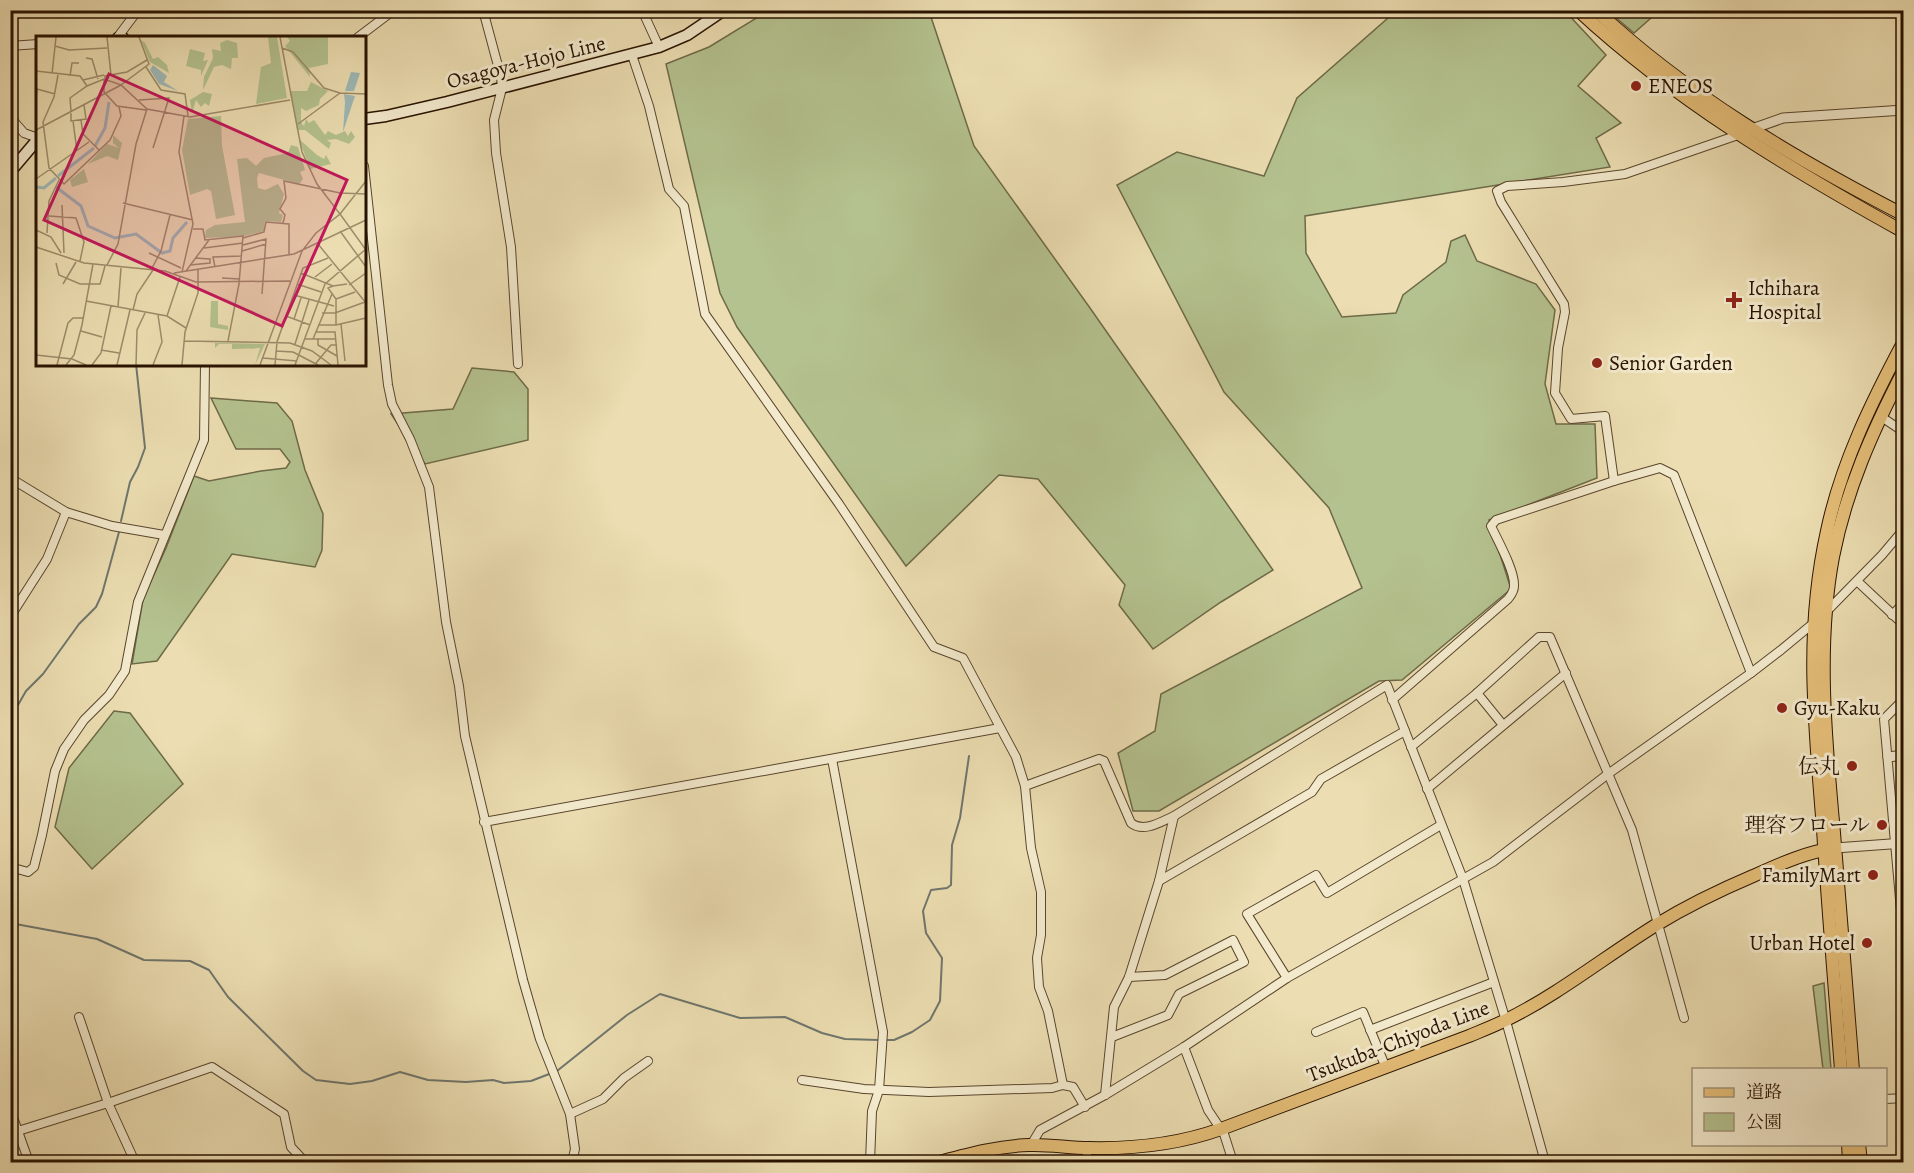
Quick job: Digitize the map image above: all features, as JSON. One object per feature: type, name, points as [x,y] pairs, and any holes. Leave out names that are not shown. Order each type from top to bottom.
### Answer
[{"type":"main road","name":"Osagoya-Hojo Line","points":[[366,118],[386,116],[632,55],[687,35],[724,10]]},
{"type":"main road","points":[[1578,10],[1665,83],[1738,135],[1904,232]]},
{"type":"main road","points":[[1596,10],[1672,74],[1752,129],[1850,187],[1904,214]]},
{"type":"main road","points":[[10,172],[36,141]]},
{"type":"main road","points":[[1853,1068],[1830,849],[1813,714],[1812,647],[1822,556],[1836,494],[1861,428],[1904,341]]},
{"type":"main road","points":[[1842,1068],[1825,710],[1826,611],[1834,555],[1852,485],[1880,416],[1904,370]]},
{"type":"main road","name":"Tsukuba-Chiyoda Line","points":[[939,1162],[993,1149],[1031,1145],[1119,1148],[1164,1143],[1221,1129],[1506,1021],[1561,988],[1658,923],[1738,882],[1796,857],[1830,849]]},
{"type":"main road","points":[[1848,1146],[1849,1162]]},
{"type":"main road","points":[[1859,1146],[1861,1162]]},
{"type":"street","points":[[119,36],[138,10]]},
{"type":"street","points":[[360,36],[394,10]]},
{"type":"street","points":[[483,10],[501,77],[502,88],[494,120],[496,153],[511,247],[518,364]]},
{"type":"street","points":[[642,10],[658,47]]},
{"type":"street","points":[[10,46],[36,44]]},
{"type":"street","points":[[632,55],[649,106],[669,189],[684,206],[705,314],[840,504],[934,647],[963,658],[1016,757],[1025,786],[1031,848],[1041,892],[1041,935],[1037,958],[1039,987],[1048,1011],[1063,1085]]},
{"type":"street","points":[[1614,481],[1605,416],[1571,419],[1555,393],[1564,304],[1501,202],[1497,191],[1507,186],[1618,175],[1783,118],[1904,110]]},
{"type":"street","points":[[10,117],[24,133],[36,138]]},
{"type":"street","points":[[366,184],[392,404],[410,439],[429,487],[446,622],[459,686],[465,736],[512,939],[540,1039],[570,1114],[574,1149],[572,1162]]},
{"type":"street","points":[[10,867],[28,872],[34,867],[55,771],[64,749],[84,720],[109,695],[125,672],[138,602],[204,440],[205,366]]},
{"type":"street","points":[[1880,416],[1904,432]]},
{"type":"street","points":[[1392,700],[1513,593],[1512,574],[1491,526],[1496,520],[1660,468],[1674,474],[1751,673]]},
{"type":"street","points":[[10,478],[66,512],[112,526],[164,535]]},
{"type":"street","points":[[12,610],[47,559],[66,512]]},
{"type":"street","points":[[1031,1145],[1040,1130],[1085,1107],[1184,1047],[1287,978],[1493,862],[1608,774],[1751,673],[1814,622],[1857,581],[1904,529]]},
{"type":"street","points":[[1857,581],[1904,625]]},
{"type":"street","points":[[1892,615],[1904,603]]},
{"type":"street","points":[[1411,747],[1477,693],[1539,637],[1550,637],[1632,830],[1684,1018]]},
{"type":"street","points":[[1427,789],[1566,673]]},
{"type":"street","points":[[1025,786],[1099,759],[1104,761],[1131,823],[1136,827],[1145,828],[1174,816],[1387,685],[1463,879],[1545,1162]]},
{"type":"street","points":[[1477,693],[1503,725]]},
{"type":"street","points":[[1904,699],[1884,719],[1899,843],[1904,944]]},
{"type":"street","points":[[484,822],[1000,728]]},
{"type":"street","points":[[1159,880],[1312,792],[1321,779],[1405,731]]},
{"type":"street","points":[[1888,757],[1904,755]]},
{"type":"street","points":[[832,759],[883,1032],[879,1090],[872,1111],[870,1162]]},
{"type":"street","points":[[1105,1095],[1114,1007],[1129,977],[1159,880],[1174,816]]},
{"type":"street","points":[[1287,978],[1247,914],[1316,875],[1327,893],[1441,825]]},
{"type":"street","points":[[1830,849],[1899,843]]},
{"type":"street","points":[[1112,1037],[1168,1015],[1179,994],[1244,962],[1233,940],[1165,975],[1129,977]]},
{"type":"street","points":[[1370,1030],[1494,981]]},
{"type":"street","points":[[1317,1032],[1363,1012],[1386,1068]]},
{"type":"street","points":[[79,1017],[108,1103],[135,1162]]},
{"type":"street","points":[[1184,1047],[1208,1110],[1224,1134],[1233,1162]]},
{"type":"street","points":[[570,1114],[603,1099],[624,1078],[648,1061]]},
{"type":"street","points":[[18,1131],[212,1067],[284,1114],[291,1147],[305,1162]]},
{"type":"street","points":[[802,1080],[879,1090],[929,1092],[1052,1088],[1063,1085],[1073,1087],[1085,1107]]},
{"type":"street","points":[[1887,1099],[1904,1098]]},
{"type":"street","points":[[10,1109],[29,1162]]},
{"type":"street","points":[[1086,1162],[1088,1148]]},
{"type":"green space","points":[[1659,10],[1634,33],[1608,11]]},
{"type":"green space","points":[[768,11],[929,11],[974,146],[1273,570],[1221,602],[1153,649],[1119,605],[1125,585],[1038,479],[999,475],[906,566],[737,327],[720,293],[666,64],[709,47]]},
{"type":"green space","points":[[1396,11],[1565,11],[1606,55],[1578,86],[1621,123],[1596,138],[1610,167],[1305,216],[1306,253],[1342,317],[1396,313],[1403,295],[1446,262],[1451,241],[1465,235],[1477,261],[1536,284],[1555,310],[1545,384],[1556,424],[1595,424],[1597,478],[1489,520],[1511,589],[1402,680],[1379,681],[1159,811],[1133,811],[1118,753],[1155,731],[1161,694],[1362,588],[1329,508],[1224,392],[1117,185],[1177,152],[1264,176],[1297,98]]},
{"type":"green space","points":[[472,368],[514,372],[528,389],[528,440],[425,464],[391,414],[453,409]]},
{"type":"green space","points":[[211,398],[277,403],[292,421],[305,470],[323,514],[322,550],[315,567],[232,554],[157,661],[132,664],[143,599],[194,476],[209,481],[286,468],[290,462],[280,449],[236,449]]},
{"type":"green space","points":[[114,711],[130,713],[183,784],[92,869],[55,827],[69,768]]},
{"type":"green space","points":[[1824,983],[1831,1068],[1823,1068],[1813,986]]},
{"type":"waterway","points":[[121,521],[130,482],[145,448],[136,366]]},
{"type":"waterway","points":[[10,719],[26,691],[43,674],[79,624],[96,607],[102,594],[119,532]]},
{"type":"waterway","points":[[885,1040],[894,1040],[930,1020],[940,1001],[942,958],[926,933],[923,911],[931,890],[947,888],[951,885],[952,845],[960,818],[969,756]]},
{"type":"waterway","points":[[10,923],[97,939],[144,960],[190,961],[209,970],[228,997],[303,1071],[316,1080],[350,1084],[372,1081],[400,1072],[428,1080],[466,1082],[493,1080],[504,1083],[531,1081],[557,1071],[627,1015],[660,994],[740,1018],[785,1017],[822,1033],[845,1039],[879,1040]]},
{"type":"place","name":"ENEOS","points":[[1636,86]]},
{"type":"place","name":"Ichihara Hospital","points":[[1734,300]]},
{"type":"place","name":"Senior Garden","points":[[1597,363]]},
{"type":"place","name":"Gyu-Kaku","points":[[1782,708]]},
{"type":"place","name":"伝丸","points":[[1852,766]]},
{"type":"place","name":"理容フロール","points":[[1882,825]]},
{"type":"place","name":"FamilyMart","points":[[1873,875]]},
{"type":"place","name":"Urban Hotel","points":[[1867,943]]}]
